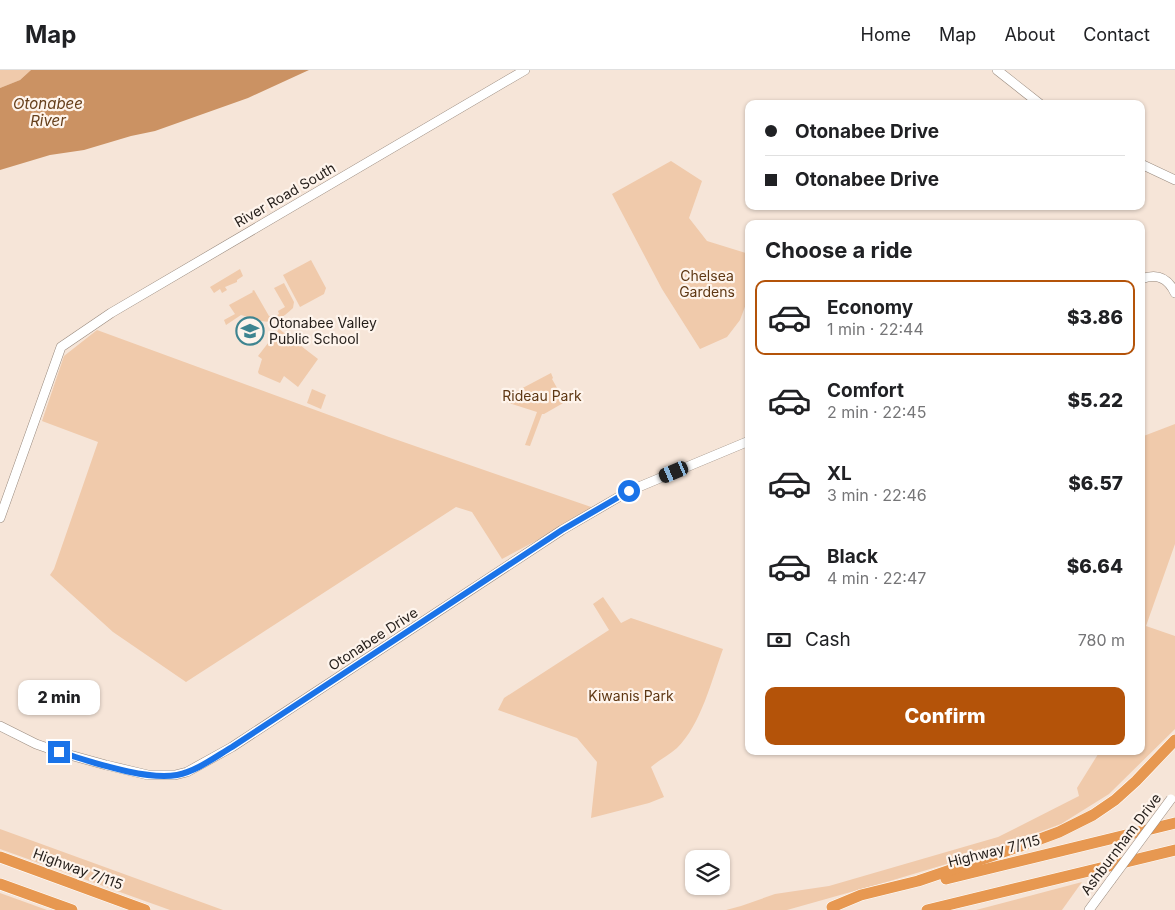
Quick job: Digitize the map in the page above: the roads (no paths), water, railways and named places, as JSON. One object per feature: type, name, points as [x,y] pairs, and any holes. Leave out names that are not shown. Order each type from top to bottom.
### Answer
[{"type":"highway","points":[[827,909],[861,895],[918,881],[1059,832],[1093,815],[1115,800],[1175,740]]},
{"type":"highway","name":"Highway 7/115","points":[[827,909],[1082,844],[1175,823]]},
{"type":"highway","points":[[927,910],[1175,850]]},
{"type":"highway","name":"Highway 7/115","points":[[0,857],[145,910]]},
{"type":"highway","points":[[0,884],[72,910]]},
{"type":"highway","points":[[946,910],[961,902]]},
{"type":"street","name":"River Road South","points":[[0,518],[61,347],[111,313],[525,70]]},
{"type":"street","points":[[997,70],[1035,100]]},
{"type":"street","points":[[1145,166],[1175,180]]},
{"type":"street","points":[[1145,278],[1160,277],[1168,282],[1175,294]]},
{"type":"street","name":"Otonabee Drive","points":[[0,726],[36,744],[59,752],[141,774],[159,776],[187,772],[232,747],[562,530],[614,499],[745,443]]},
{"type":"street","name":"Ashburnham Drive","points":[[1089,910],[1173,797]]},
{"type":"water","name":"Otonabee River","points":[[31,70],[309,70],[248,98],[155,131],[84,150],[50,155],[0,170],[0,88],[20,80]]},
{"type":"place","name":"Otonabee Valley Public School","points":[[250,331]]},
{"type":"park label","name":"Chelsea Gardens","points":[[707,284]]},
{"type":"park label","name":"Rideau Park","points":[[542,396]]},
{"type":"park label","name":"Kiwanis Park","points":[[631,696]]}]
